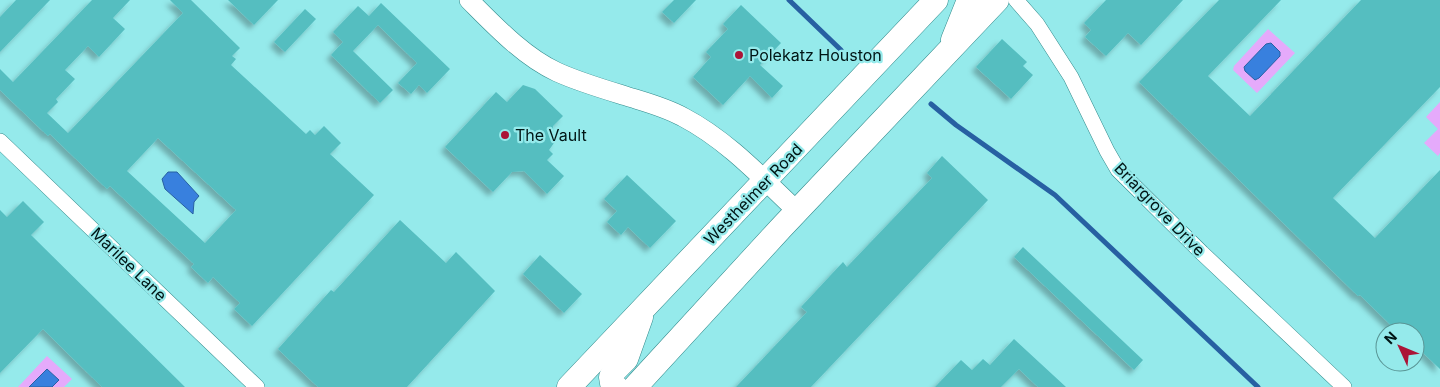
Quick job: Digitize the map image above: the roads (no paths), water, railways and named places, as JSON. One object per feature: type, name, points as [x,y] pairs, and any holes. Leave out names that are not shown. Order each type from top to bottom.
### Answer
[{"type":"main road","name":"Westheimer Road","points":[[573,386],[644,308],[936,0]]},
{"type":"main road","points":[[948,50],[969,0]]},
{"type":"main road","points":[[635,387],[797,211],[997,0]]},
{"type":"main road","points":[[616,387],[612,384],[611,377],[626,358],[644,308]]},
{"type":"street","points":[[469,0],[504,35],[555,71],[605,90],[654,104],[682,116],[728,147],[797,211]]},
{"type":"street","name":"Briargrove Drive","points":[[1016,0],[1037,24],[1071,77],[1118,170],[1202,253],[1344,387]]},
{"type":"street","name":"Marilee Lane","points":[[0,141],[257,387]]},
{"type":"water","points":[[1271,43],[1280,52],[1280,56],[1255,80],[1245,71],[1244,67],[1266,44]]},
{"type":"water","points":[[168,172],[177,172],[199,196],[194,202],[193,214],[165,189],[162,179]]},
{"type":"water","points":[[47,369],[59,380],[52,387],[29,387]]},
{"type":"waterway","points":[[789,0],[841,50]]},
{"type":"waterway","points":[[931,104],[956,125],[1055,195],[1258,387]]},
{"type":"place","name":"Polekatz Houston","points":[[739,55]]},
{"type":"place","name":"The Vault","points":[[505,135]]}]
